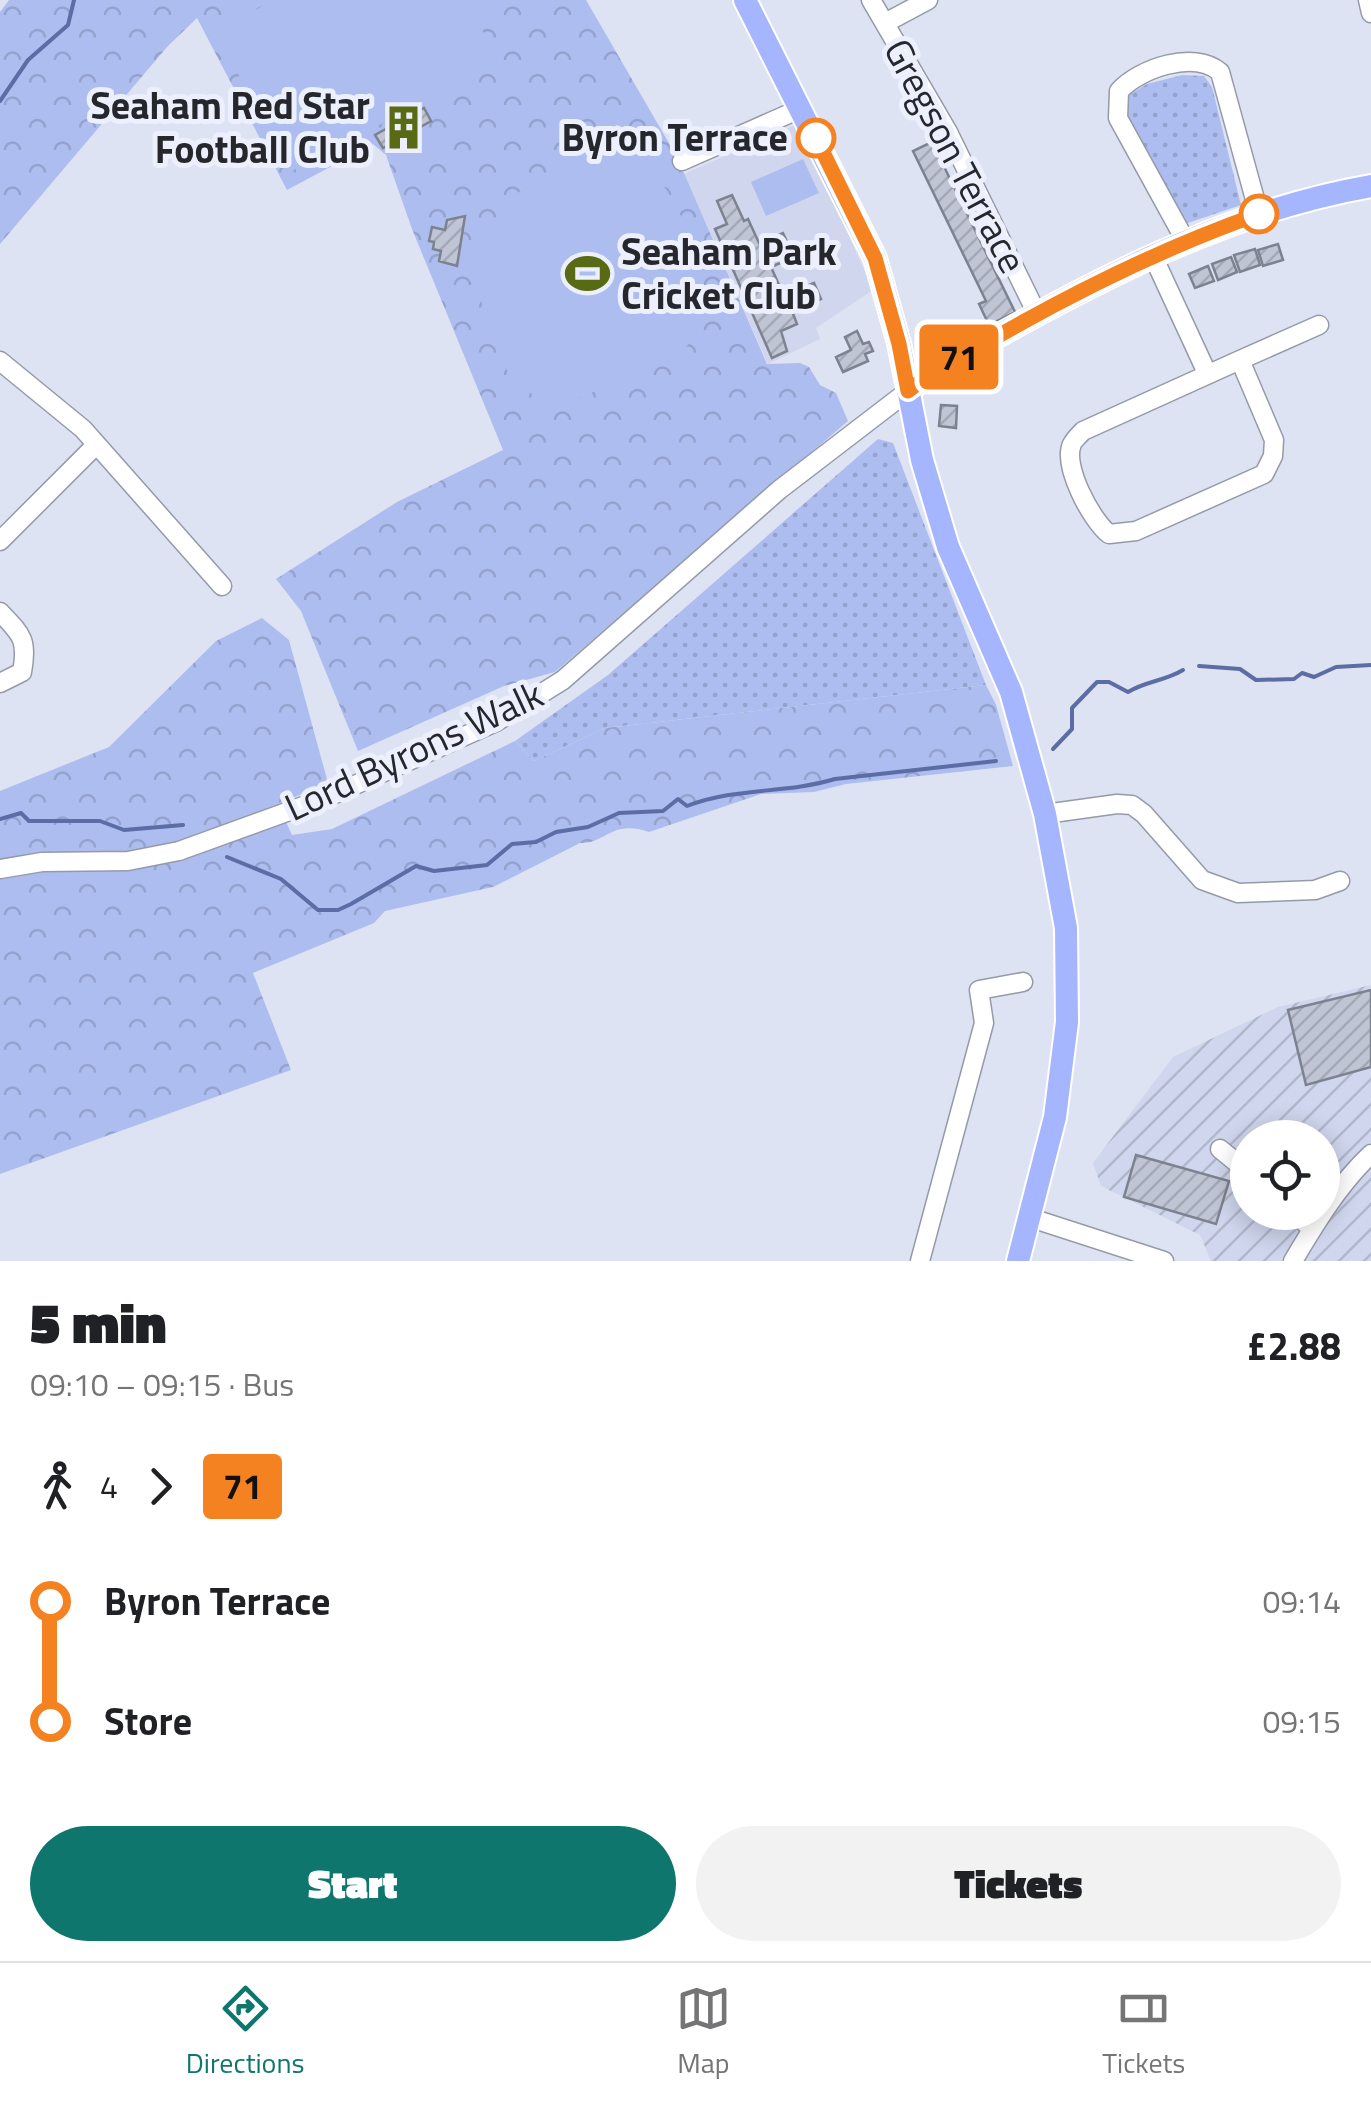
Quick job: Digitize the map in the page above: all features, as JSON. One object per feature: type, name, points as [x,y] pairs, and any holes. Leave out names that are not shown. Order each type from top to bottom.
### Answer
[{"type":"main road","points":[[745,0],[875,258],[895,329],[922,460],[948,546],[1011,692],[1043,804],[1066,928],[1067,1022],[1055,1117],[1018,1261]]},
{"type":"main road","points":[[908,391],[930,374],[1036,314],[1152,254],[1259,214],[1371,186]]},
{"type":"street","name":"Gregson Terrace","points":[[872,0],[948,132],[1036,314]]},
{"type":"street","points":[[885,23],[928,0]]},
{"type":"street","points":[[1368,0],[1371,13]]},
{"type":"street","points":[[1185,240],[1118,118],[1119,91],[1142,74],[1194,61],[1209,63],[1220,72],[1259,214]]},
{"type":"street","points":[[682,161],[802,108]]},
{"type":"street","points":[[1152,254],[1207,372]]},
{"type":"street","points":[[1240,360],[1274,440],[1264,474],[1136,532],[1110,534],[1098,526],[1070,460],[1072,443],[1083,432],[1207,372],[1318,325]]},
{"type":"street","points":[[0,361],[83,429],[222,586]]},
{"type":"street","name":"Lord Byrons Walk","points":[[0,869],[42,862],[128,861],[179,851],[328,797],[496,722],[563,680],[779,490],[908,391]]},
{"type":"street","points":[[0,540],[96,444]]},
{"type":"street","points":[[0,612],[22,635],[26,652],[22,672],[0,683]]},
{"type":"street","points":[[1043,804],[1132,806],[1144,814],[1202,880],[1238,893],[1315,890],[1340,881]]},
{"type":"street","points":[[920,1261],[984,1024],[979,990],[1023,982]]},
{"type":"street","points":[[1220,1149],[1230,1157]]},
{"type":"street","points":[[1340,1196],[1367,1166]]},
{"type":"street","points":[[1030,1218],[1164,1261]]},
{"type":"street","points":[[1293,1261],[1311,1230]]},
{"type":"shaded area","points":[[799,123],[873,290],[816,328],[820,339],[768,364],[684,174]]},
{"type":"shaded area","points":[[1371,985],[1371,1261],[1211,1261],[1200,1235],[1101,1186],[1093,1163],[1173,1057],[1278,1007]]},
{"type":"green space","points":[[9,0],[586,0],[677,157],[767,364],[800,363],[809,367],[820,385],[836,393],[848,421],[555,672],[504,686],[358,751],[301,611],[276,579],[397,502],[503,450],[412,229],[386,155],[373,144],[287,190],[197,18],[167,47],[0,244],[0,12]]},
{"type":"green space","points":[[274,0],[466,0],[499,62],[290,172],[215,31]]},
{"type":"green space","points":[[1182,75],[1204,76],[1212,87],[1241,205],[1185,224],[1126,119],[1124,98],[1147,84]]},
{"type":"green space","name":"Seaham Park Cricket Club","points":[[611,153],[641,161],[672,198],[702,271],[701,316],[694,335],[673,359],[567,403],[535,396],[511,381],[475,285],[475,266],[498,215],[514,195],[579,160]]},
{"type":"green space","points":[[803,159],[819,193],[766,216],[751,182]]},
{"type":"green space","points":[[878,439],[893,443],[986,685],[605,728],[534,761],[515,741],[608,675]]},
{"type":"green space","points":[[262,618],[289,640],[328,783],[278,804],[292,835],[332,829],[515,741],[534,761],[605,728],[986,685],[996,705],[1013,766],[846,784],[814,792],[761,794],[649,832],[617,830],[580,843],[493,887],[385,911],[374,923],[253,973],[291,1070],[0,1174],[0,791],[109,747],[216,641]]},
{"type":"building","name":"Seaham Red Star Football Club","points":[[424,108],[431,121],[383,148],[375,135]]},
{"type":"building","points":[[932,142],[1015,312],[989,325],[979,304],[986,301],[913,151]]},
{"type":"building","points":[[732,195],[759,243],[783,233],[794,257],[771,267],[784,296],[814,283],[821,299],[792,311],[797,324],[781,331],[787,351],[772,358],[715,229],[727,224],[717,201]]},
{"type":"building","points":[[465,216],[457,266],[439,261],[441,251],[433,249],[434,242],[429,241],[432,227],[445,230],[447,220]]},
{"type":"building","points":[[1278,244],[1283,260],[1263,266],[1258,250]]},
{"type":"building","points":[[1255,249],[1260,265],[1240,272],[1234,255]]},
{"type":"building","points":[[1231,257],[1237,272],[1218,280],[1212,264]]},
{"type":"building","points":[[1208,266],[1214,281],[1195,288],[1189,274]]},
{"type":"building","points":[[857,331],[863,344],[869,342],[873,351],[865,354],[868,361],[843,372],[836,357],[851,350],[845,337]]},
{"type":"building","points":[[941,405],[957,406],[956,428],[939,426]]},
{"type":"building","points":[[1371,990],[1371,1067],[1306,1085],[1288,1010]]},
{"type":"building","points":[[1136,1155],[1229,1181],[1216,1224],[1124,1197]]},
{"type":"waterway","points":[[0,101],[28,60],[68,25],[74,0]]},
{"type":"waterway","points":[[1199,666],[1240,669],[1256,680],[1294,679],[1302,673],[1314,677],[1336,667],[1371,665]]},
{"type":"waterway","points":[[1053,749],[1072,729],[1072,708],[1097,682],[1109,682],[1128,692],[1183,670]]},
{"type":"waterway","points":[[227,857],[281,879],[318,910],[338,910],[416,866],[434,871],[487,865],[512,844],[536,842],[556,832],[588,827],[619,813],[663,811],[678,799],[687,806],[724,796],[835,779],[996,761]]},
{"type":"waterway","points":[[0,819],[21,813],[29,821],[100,821],[124,830],[183,825]]},
{"type":"bus line","name":"71","points":[[816,138],[875,258],[908,391],[930,374],[1036,314],[1152,254],[1259,214]]},
{"type":"place","name":"Seaham Red Star Football Club","points":[[403,128]]},
{"type":"place","name":"Byron Terrace","points":[[816,138]]},
{"type":"place","name":"Seaham Park Cricket Club","points":[[588,274]]}]
